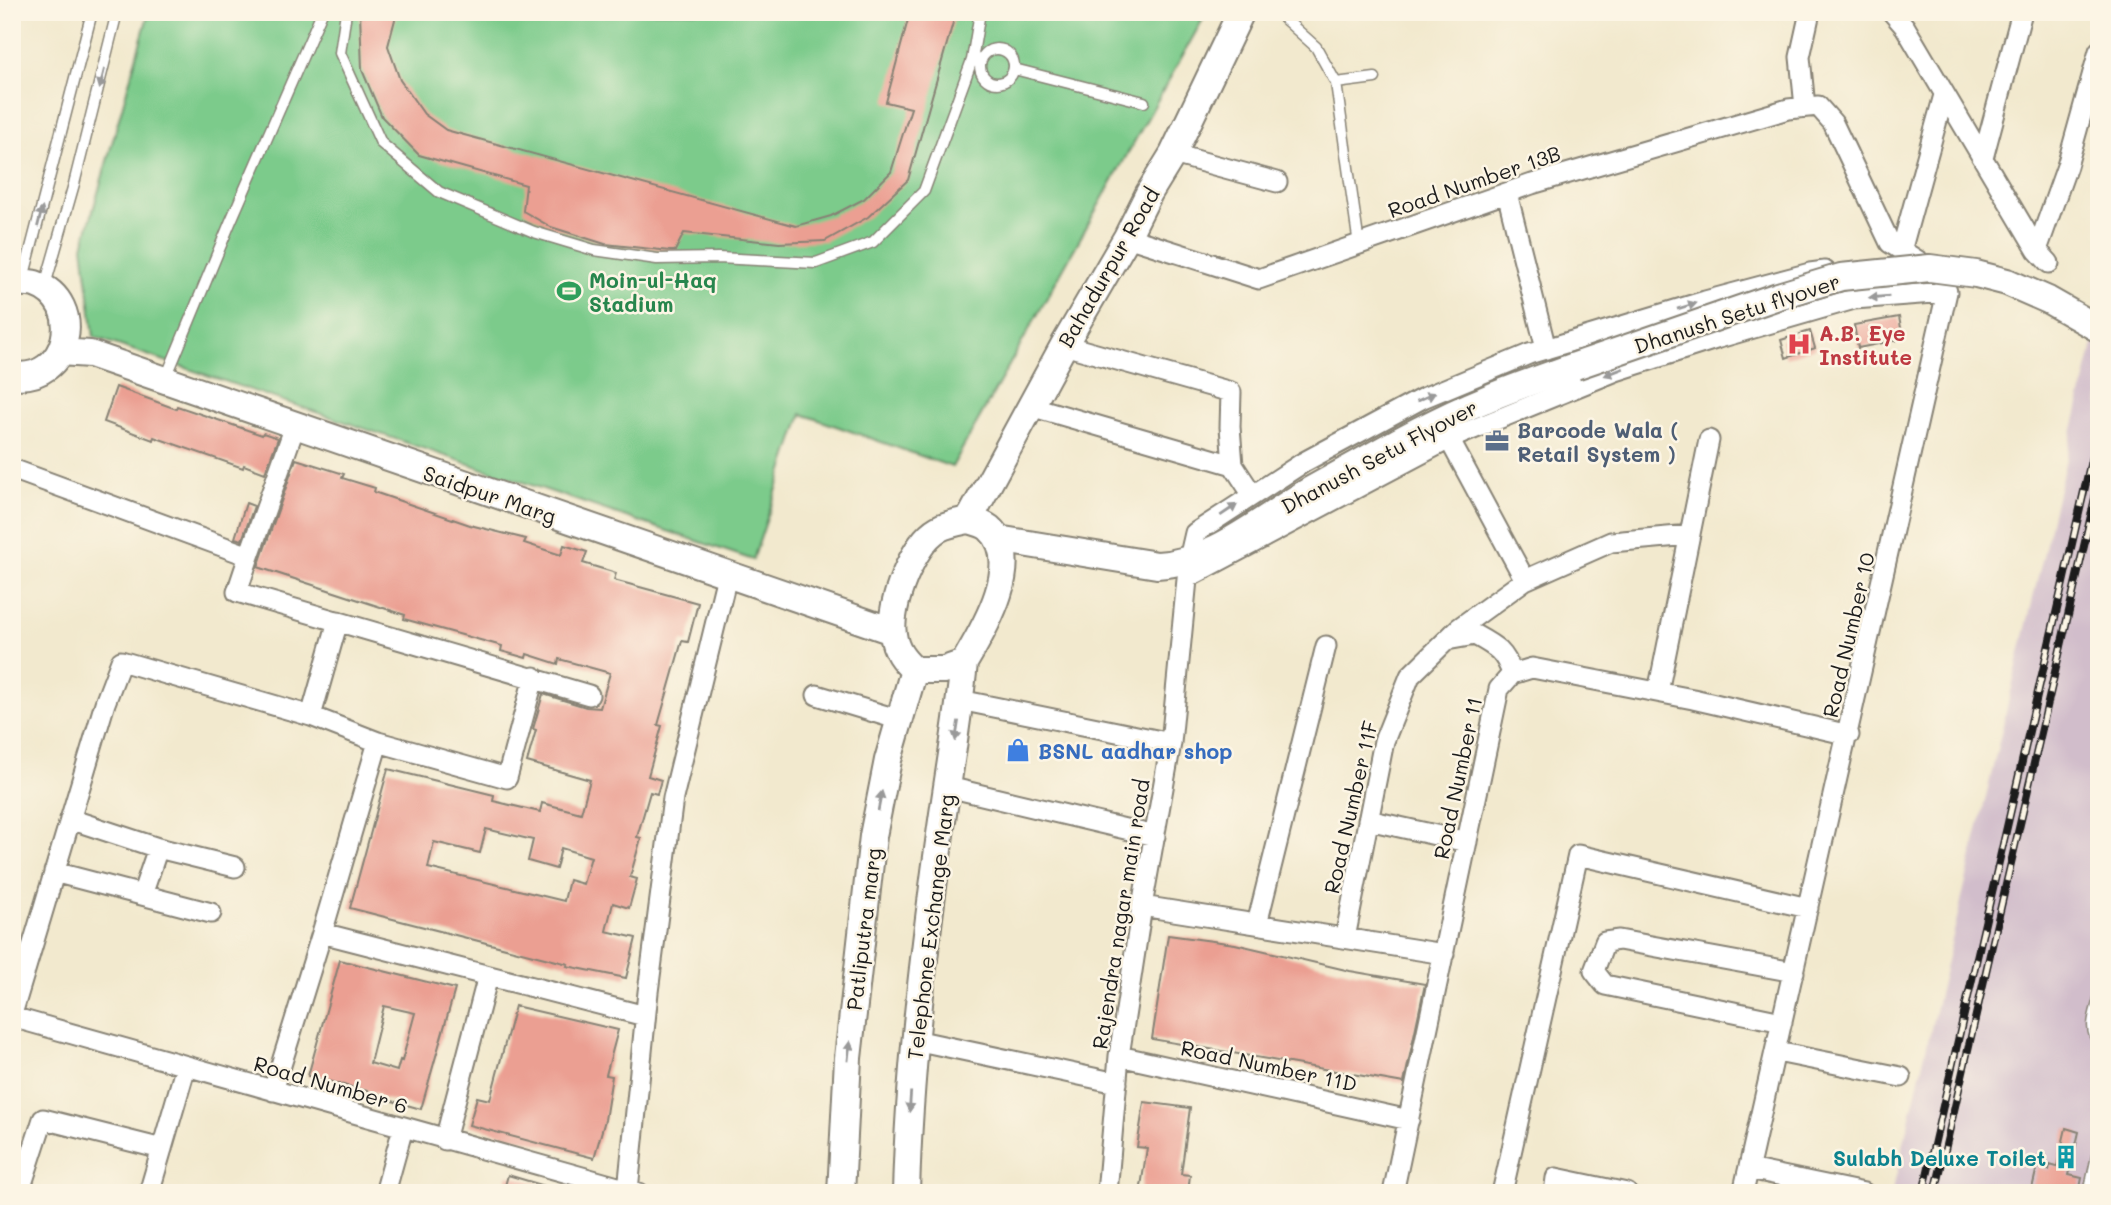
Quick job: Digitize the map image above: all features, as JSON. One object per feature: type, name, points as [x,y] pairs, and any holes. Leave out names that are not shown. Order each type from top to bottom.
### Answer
[{"type":"main road","name":"Bahadurpur Road","points":[[969,520],[1063,345],[1128,237],[1241,12]]},
{"type":"main road","name":"Dhanush Setu flyover","points":[[1575,366],[1841,277],[1930,268],[1976,274],[2007,282],[2048,300],[2099,329]]},
{"type":"main road","points":[[12,375],[22,377],[39,372],[54,362],[63,340],[66,321],[55,298],[26,285]]},
{"type":"main road","name":"Saidpur Marg","points":[[63,340],[90,354],[165,381],[892,631]]},
{"type":"main road","name":"Dhanush Setu Flyover","points":[[1193,564],[1314,488],[1437,422],[1483,400],[1575,366]]},
{"type":"main road","points":[[969,520],[988,526],[999,539],[1003,556],[1003,577],[987,623],[964,663],[944,670],[914,670],[895,646],[892,631],[894,607],[905,574],[920,547],[936,530],[969,520]]},
{"type":"main road","points":[[999,539],[1157,565],[1193,564]]},
{"type":"main road","points":[[1003,577],[1043,546]]},
{"type":"main road","name":"Telephone Exchange Marg","points":[[906,1193],[915,1040],[964,663]]},
{"type":"main road","name":"Patliputra marg","points":[[841,1193],[848,1058],[873,836],[888,760],[914,670]]},
{"type":"street","points":[[1193,564],[1449,439],[1616,371],[1854,299],[1947,292],[1942,276],[1890,243],[1833,123],[1818,106],[1805,107],[1800,57],[1810,12]]},
{"type":"street","points":[[1983,158],[2022,12]]},
{"type":"street","points":[[1904,17],[1944,95],[2043,257],[2099,51]]},
{"type":"street","points":[[1908,256],[1944,95]]},
{"type":"street","name":"Road Number 13B","points":[[1128,237],[1259,279],[1507,193],[1775,113],[1805,107]]},
{"type":"street","points":[[1172,154],[1278,182]]},
{"type":"street","points":[[1507,193],[1546,349]]},
{"type":"street","name":"Rajendra nagar main road","points":[[1107,1193],[1119,1056],[1171,743],[1195,533],[1304,462],[1423,398],[1546,349],[1705,301],[1810,273],[1908,256]]},
{"type":"street","name":"Road Number 10","points":[[1743,1193],[1849,735],[1947,292]]},
{"type":"street","points":[[1063,345],[1231,392],[1233,465],[1252,494]]},
{"type":"street","points":[[1030,406],[1233,465]]},
{"type":"street","points":[[295,426],[237,592],[589,695]]},
{"type":"street","points":[[1449,439],[1525,580]]},
{"type":"street","points":[[1658,692],[1709,440]]},
{"type":"street","points":[[12,469],[249,556]]},
{"type":"street","name":"Road Number 11F","points":[[1345,938],[1384,741],[1410,676],[1459,628],[1525,580],[1611,542],[1690,535]]},
{"type":"street","points":[[633,1191],[645,1016],[673,798],[727,576]]},
{"type":"street","points":[[311,716],[338,621]]},
{"type":"street","points":[[1446,640],[1475,635],[1494,646],[1507,658],[1512,674],[1532,668],[1658,692],[1849,735]]},
{"type":"street","points":[[1257,924],[1326,646]]},
{"type":"street","points":[[12,1016],[105,703],[121,661],[311,716],[378,742],[507,778],[534,677]]},
{"type":"street","name":"Road Number 11","points":[[1393,1193],[1499,689],[1512,674]]},
{"type":"street","points":[[817,695],[900,720]]},
{"type":"street","points":[[960,700],[1171,743]]},
{"type":"street","points":[[273,1091],[378,742]]},
{"type":"street","points":[[947,787],[1155,836]]},
{"type":"street","points":[[70,819],[158,848],[235,867]]},
{"type":"street","points":[[1368,820],[1467,842]]},
{"type":"street","points":[[142,895],[158,848]]},
{"type":"street","points":[[1502,1193],[1578,855],[1808,908]]},
{"type":"street","points":[[54,872],[211,913]]},
{"type":"street","points":[[1142,906],[1444,954]]},
{"type":"street","points":[[322,933],[645,1016]]},
{"type":"street","points":[[1782,1022],[1605,985],[1594,971],[1605,942],[1619,940],[1794,972]]},
{"type":"street","points":[[445,1140],[488,976]]},
{"type":"street","name":"Road Number 6","points":[[12,1016],[633,1191]]},
{"type":"street","points":[[915,1040],[1117,1083]]},
{"type":"street","points":[[1777,1052],[1901,1077]]},
{"type":"street","name":"Road Number 11D","points":[[1119,1056],[1409,1120]]},
{"type":"street","points":[[149,1193],[186,1066]]},
{"type":"street","points":[[19,1193],[43,1119],[162,1149]]},
{"type":"street","points":[[385,1193],[402,1128]]},
{"type":"street","points":[[1749,1169],[1864,1193]]},
{"type":"street","points":[[1554,1193],[1556,1178],[1627,1193]]},
{"type":"lane","points":[[26,285],[92,12]]},
{"type":"lane","points":[[26,285],[74,184],[117,12]]},
{"type":"lane","points":[[165,381],[322,12]]},
{"type":"lane","points":[[346,12],[340,53],[381,143],[439,192],[534,232],[594,250],[657,259],[718,258],[816,264],[873,242],[924,191],[976,61],[980,12]]},
{"type":"lane","points":[[1277,12],[1316,47],[1336,83],[1359,245]]},
{"type":"lane","points":[[1002,48],[1011,55],[1014,69],[1006,81],[994,83],[981,73],[976,61],[990,49],[1002,48]]},
{"type":"lane","points":[[1014,69],[1144,102]]},
{"type":"lane","points":[[1336,83],[1375,78]]},
{"type":"lane","points":[[2099,999],[2092,1028],[2099,1042]]},
{"type":"lane","points":[[2089,1193],[2099,1147]]},
{"type":"shaded area","points":[[2099,320],[2099,1193],[1892,1193]]},
{"type":"green space","name":"Moin-ul-Haq Stadium","points":[[149,12],[1207,12],[952,467],[802,414],[753,560],[94,337],[83,246]]},
{"type":"building","points":[[360,12],[397,12],[388,46],[400,80],[424,114],[446,130],[796,226],[831,216],[864,199],[891,172],[911,108],[886,102],[910,12],[956,12],[908,180],[868,217],[825,241],[779,243],[684,233],[675,251],[670,251],[605,244],[551,227],[523,211],[526,185],[419,155],[382,117],[362,70]]},
{"type":"building","points":[[1899,317],[1903,339],[1858,348],[1854,325]]},
{"type":"building","points":[[1810,331],[1815,348],[1786,358],[1781,340]]},
{"type":"building","points":[[116,387],[176,409],[177,406],[278,438],[265,473],[154,437],[153,440],[104,422]]},
{"type":"building","points":[[296,459],[344,474],[342,478],[375,488],[374,492],[470,525],[526,539],[524,543],[561,555],[564,545],[587,552],[583,563],[616,573],[614,580],[698,603],[688,642],[682,641],[658,725],[662,726],[648,776],[661,780],[657,794],[650,792],[637,837],[641,838],[630,877],[637,879],[629,908],[613,903],[606,931],[636,938],[626,978],[567,966],[568,964],[350,908],[388,769],[494,795],[493,801],[540,812],[542,803],[581,813],[590,780],[527,762],[536,730],[533,729],[543,694],[586,707],[600,708],[610,673],[559,659],[558,664],[527,654],[526,658],[501,651],[502,646],[404,619],[405,615],[258,567]],"holes":[[[486,829],[533,840],[528,861],[556,869],[561,848],[591,857],[583,884],[569,880],[564,901],[428,868],[434,842],[480,853]]]},
{"type":"building","points":[[246,503],[254,506],[242,540],[235,538]]},
{"type":"building","points":[[1168,935],[1235,944],[1350,971],[1425,984],[1404,1083],[1152,1039]]},
{"type":"building","points":[[340,960],[455,989],[421,1109],[378,1097],[379,1094],[308,1076]],"holes":[[[384,1006],[415,1013],[397,1071],[370,1063]]]},
{"type":"building","points":[[515,1006],[618,1030],[606,1075],[612,1076],[605,1120],[594,1158],[469,1125],[477,1097],[490,1100]]},
{"type":"building","points":[[1144,1102],[1190,1108],[1181,1174],[1190,1175],[1188,1193],[1140,1193],[1147,1148],[1137,1147]]},
{"type":"building","points":[[2066,1128],[2079,1132],[2069,1175],[2082,1178],[2079,1193],[2031,1193],[2037,1167],[2049,1170],[2050,1165],[2057,1167]]},
{"type":"building","points":[[508,1175],[555,1189],[555,1193],[503,1193]]},
{"type":"railway","points":[[1923,1193],[2099,426]]},
{"type":"railway","points":[[1935,1193],[2099,481]]},
{"type":"place","name":"Moin-ul-Haq Stadium","points":[[569,291]]},
{"type":"place","name":"A.B. Eye Institute","points":[[1799,344]]},
{"type":"place","name":"Barcode Wala ( Retail System )","points":[[1497,441]]},
{"type":"place","name":"BSNL aadhar shop","points":[[1018,750]]},
{"type":"place","name":"Sulabh Deluxe Toilet","points":[[2066,1157]]}]
